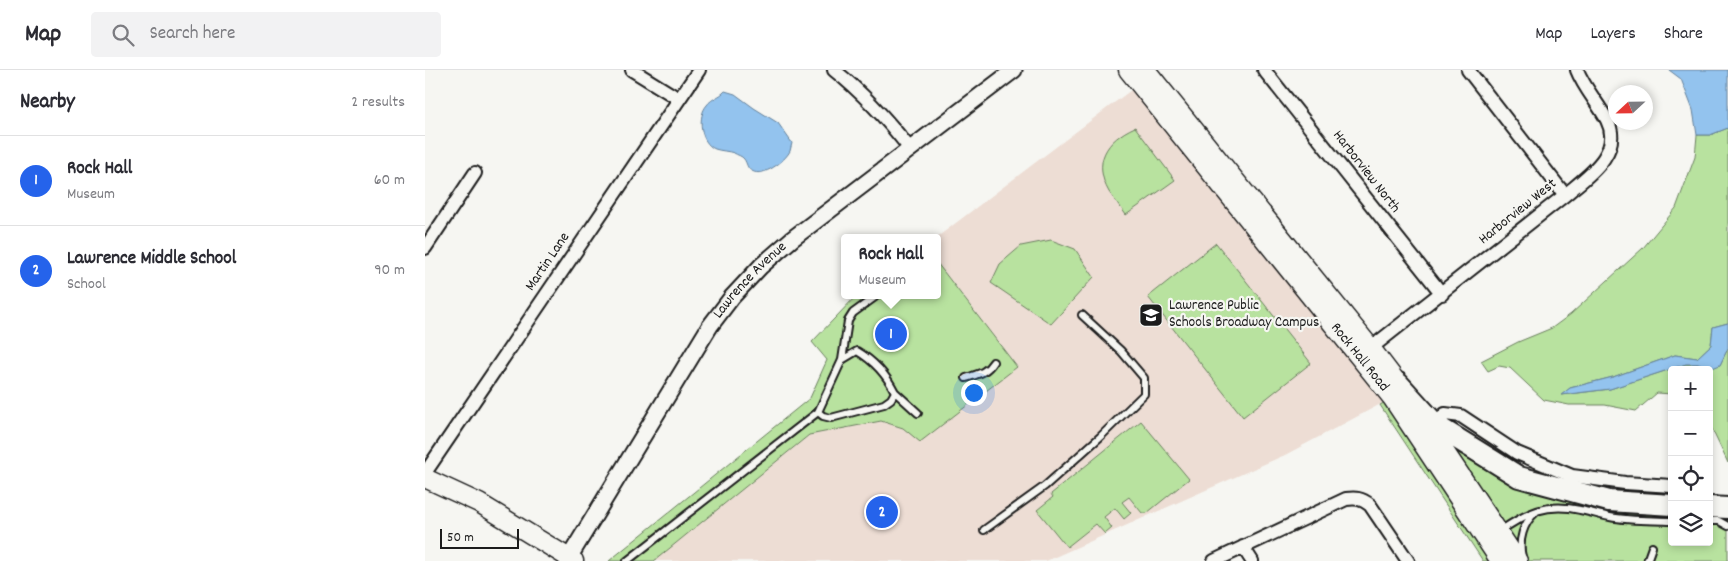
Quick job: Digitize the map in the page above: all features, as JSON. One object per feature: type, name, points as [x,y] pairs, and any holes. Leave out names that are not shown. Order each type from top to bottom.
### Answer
[{"type":"highway","points":[[1398,382],[1437,426],[1519,477],[1609,501],[1668,505]]},
{"type":"highway","points":[[1713,507],[1728,508]]},
{"type":"main road","name":"Rock Hall Road","points":[[1128,70],[1371,348],[1398,382],[1492,536],[1500,561]]},
{"type":"main road","name":"Rock Hall Road","points":[[1146,70],[1393,398],[1492,536],[1518,561]]},
{"type":"main road","points":[[425,478],[479,503],[570,560]]},
{"type":"street","points":[[632,70],[679,99]]},
{"type":"street","name":"Martin Lane","points":[[425,473],[699,70]]},
{"type":"street","points":[[835,70],[884,115],[910,149]]},
{"type":"street","name":"Lawrence Avenue","points":[[570,560],[695,348],[732,297],[761,266],[792,238],[1013,70]]},
{"type":"street","name":"Harborview North","points":[[1264,70],[1442,294]]},
{"type":"street","points":[[1468,70],[1565,195]]},
{"type":"street","name":"Harborview West","points":[[1371,348],[1442,294],[1596,170],[1605,158],[1611,138],[1608,120],[1593,99],[1577,70]]},
{"type":"street","points":[[425,248],[475,173]]},
{"type":"street","points":[[1437,426],[1445,414],[1461,416],[1517,453],[1571,476],[1625,483],[1668,486]]},
{"type":"street","points":[[1214,561],[1345,499],[1358,498],[1363,499],[1370,505],[1408,561]]},
{"type":"street","points":[[1243,547],[1252,561]]},
{"type":"lane","points":[[627,561],[818,412],[842,360],[848,321],[853,313],[872,299]]},
{"type":"lane","points":[[984,530],[1045,486],[1144,394],[1144,378],[1121,351],[1082,315]]},
{"type":"lane","points":[[842,360],[857,352],[869,358],[889,380],[895,392],[918,414]]},
{"type":"lane","points":[[966,378],[983,373],[988,370],[993,362]]},
{"type":"lane","points":[[818,412],[823,416],[831,418],[884,404],[891,399],[895,392]]},
{"type":"lane","points":[[1492,536],[1531,512],[1558,506],[1611,518],[1668,521]]},
{"type":"lane","points":[[1523,561],[1521,545],[1525,526],[1532,516],[1546,508]]},
{"type":"lane","points":[[1713,521],[1719,521],[1728,526]]},
{"type":"lane","points":[[1647,561],[1653,547]]},
{"type":"shaded area","name":"Lawrence Public Schools Broadway Campus","points":[[1139,84],[1392,398],[1285,455],[1046,561],[653,561],[809,435],[881,421],[903,428],[1017,367],[941,268],[941,234]]},
{"type":"green space","points":[[1135,127],[1175,180],[1126,215],[1109,192],[1104,181],[1102,162],[1105,153],[1116,138]]},
{"type":"green space","points":[[1728,128],[1728,323],[1713,327],[1711,345],[1697,358],[1675,355],[1613,377],[1570,388],[1562,395],[1610,389],[1668,370],[1668,394],[1657,393],[1636,411],[1605,405],[1569,405],[1544,400],[1510,368],[1499,366],[1488,371],[1481,361],[1518,342],[1552,328],[1571,314],[1643,248],[1676,208],[1695,157],[1697,135],[1710,135]]},
{"type":"green space","points":[[1051,240],[1075,249],[1094,277],[1051,324],[991,283],[1000,264],[1021,246]]},
{"type":"green space","points":[[1216,243],[1311,363],[1243,417],[1148,297]]},
{"type":"green space","points":[[941,268],[1017,367],[920,442],[903,428],[881,421],[809,435],[654,561],[609,561],[810,398],[827,360],[812,342],[853,299],[941,299]]},
{"type":"green space","points":[[1728,348],[1728,463],[1713,431],[1713,366],[1680,366],[1686,364],[1720,365]]},
{"type":"green space","points":[[1391,399],[1498,561],[1483,561],[1380,405]]},
{"type":"green space","points":[[1141,421],[1189,479],[1147,513],[1142,513],[1129,497],[1122,502],[1131,513],[1124,519],[1115,508],[1104,517],[1112,528],[1105,534],[1096,524],[1067,547],[1037,510],[1053,497],[1051,494]]},
{"type":"green space","points":[[1441,426],[1518,475],[1668,504],[1668,546],[1713,546],[1713,507],[1728,507],[1728,561],[1520,561],[1478,500]]},
{"type":"water","points":[[1669,70],[1728,70],[1728,128],[1710,135],[1697,135],[1693,110],[1681,79]]},
{"type":"water","points":[[725,91],[735,94],[778,123],[792,143],[790,151],[779,164],[757,173],[749,169],[742,157],[734,153],[715,149],[706,141],[701,122],[704,110],[709,103]]},
{"type":"water","points":[[1728,323],[1728,348],[1720,365],[1713,368],[1713,366],[1698,364],[1668,366],[1668,370],[1610,389],[1561,395],[1570,388],[1613,377],[1675,355],[1697,358],[1711,345],[1713,327]]},
{"type":"place","name":"Lawrence Public Schools Broadway Campus","points":[[1151,315]]},
{"type":"place","name":"Rock Hall","points":[[891,334]]},
{"type":"place","name":"Lawrence Middle School","points":[[882,512]]}]
